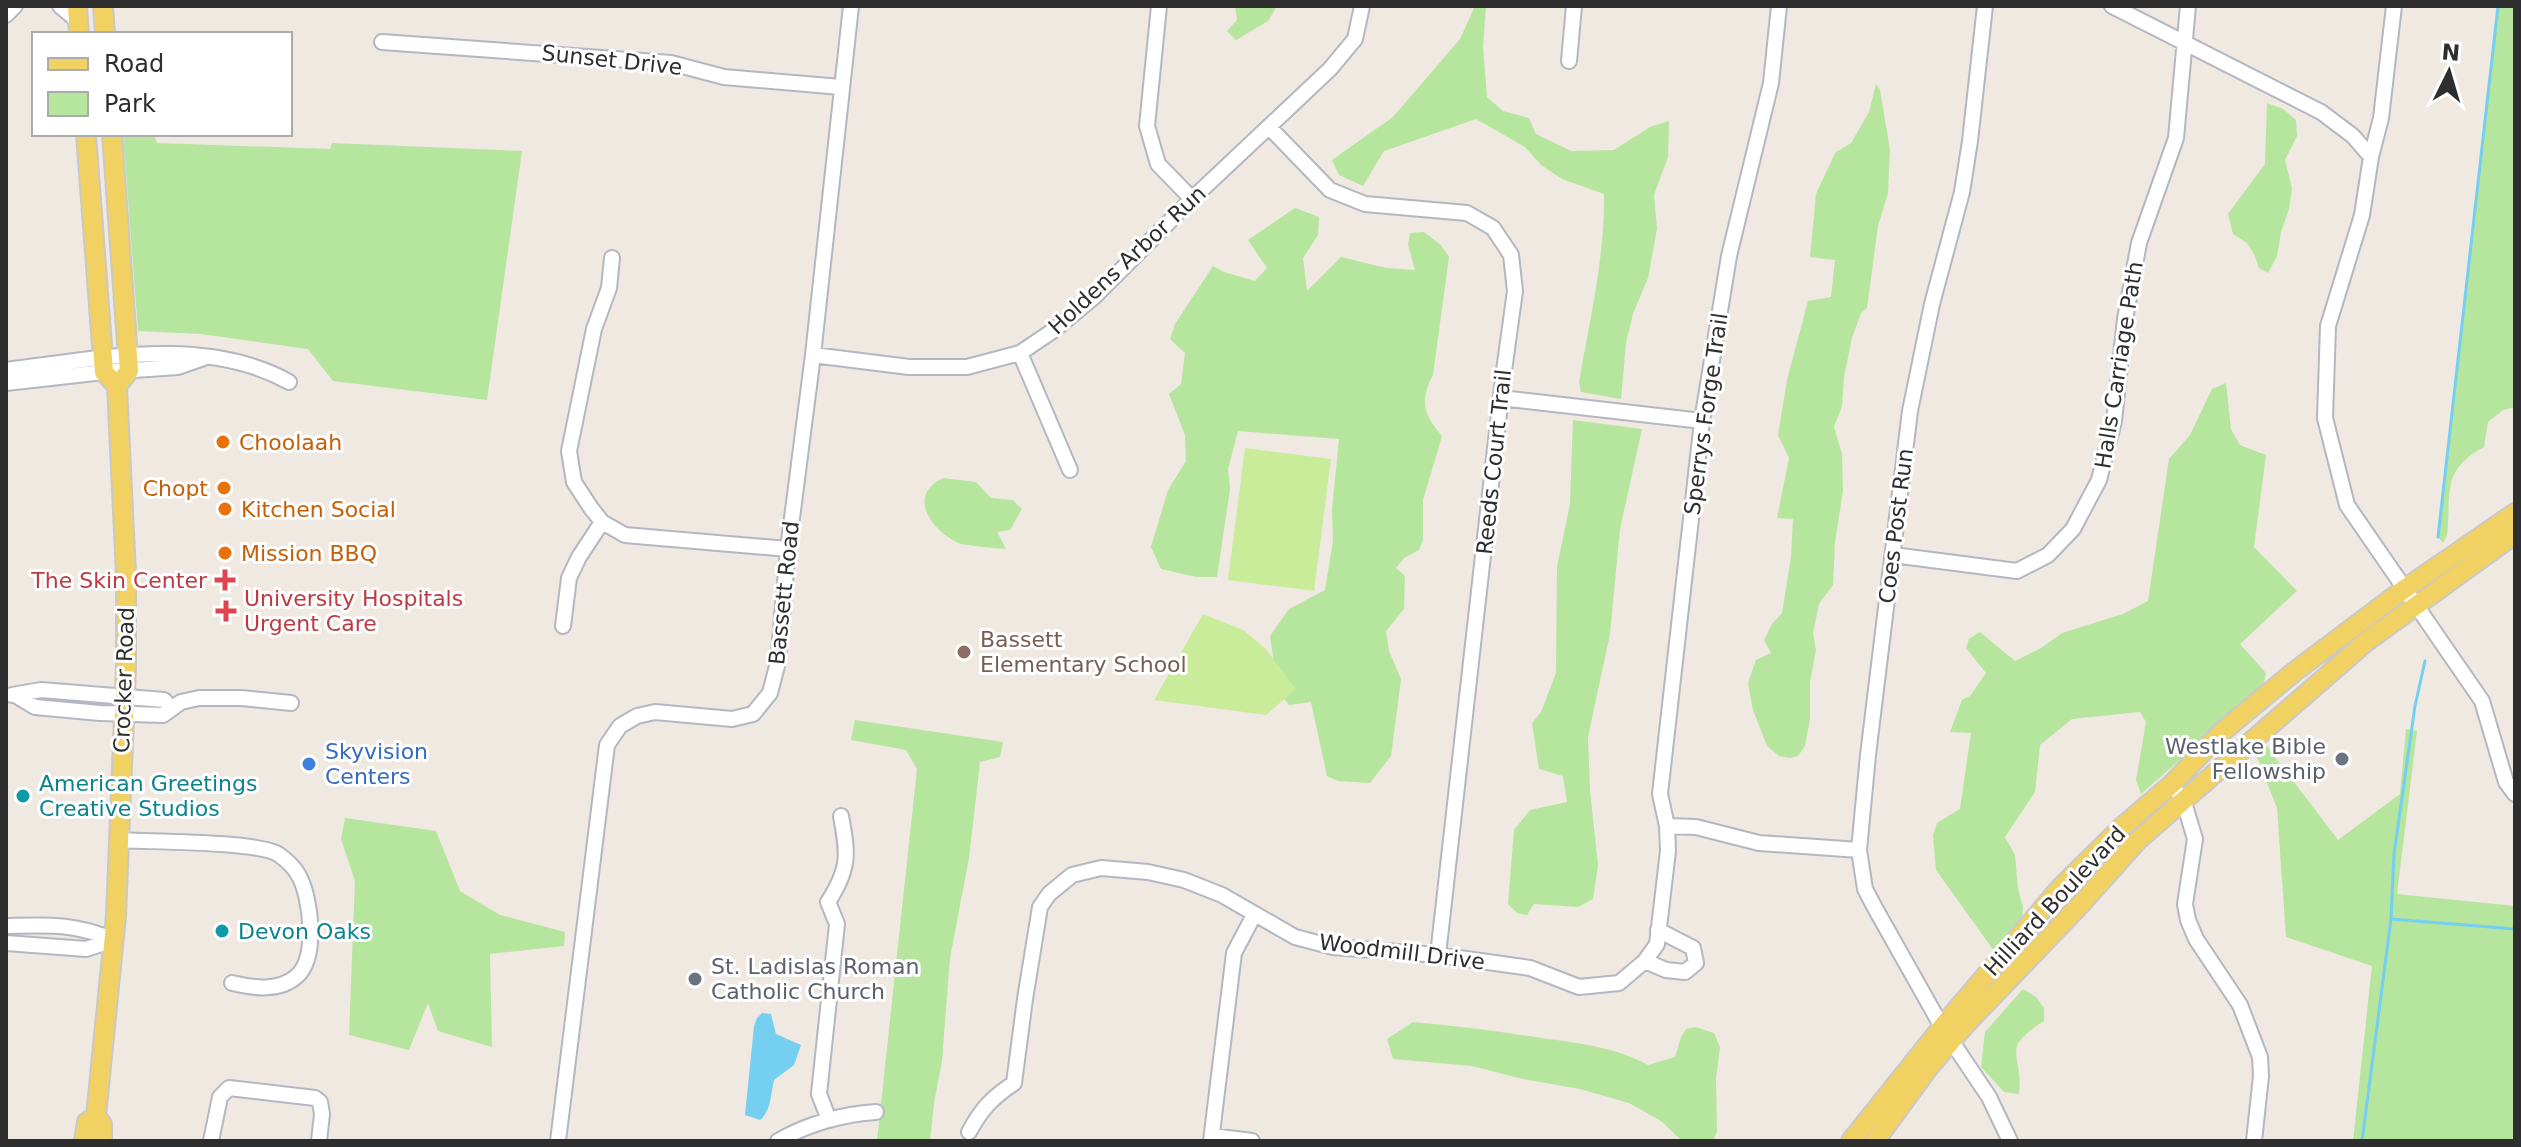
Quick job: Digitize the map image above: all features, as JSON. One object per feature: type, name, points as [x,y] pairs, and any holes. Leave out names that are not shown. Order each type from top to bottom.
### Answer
[{"type":"main road","points":[[103,6],[105,32]]},
{"type":"main road","points":[[86,136],[92,207],[105,222],[115,285],[117,363]]},
{"type":"main road","points":[[112,136],[117,363]]},
{"type":"main road","name":"Crocker Road","points":[[102,1141],[102,1124],[96,1116],[114,940],[127,608],[117,363]]},
{"type":"main road","name":"Hilliard Boulevard","points":[[1875,1141],[1929,1067],[1946,1033],[2071,915],[2138,840],[2223,731],[2294,672],[2403,590],[2515,513]]},
{"type":"main road","name":"Hilliard Boulevard","points":[[1851,1141],[1946,1033],[2062,886],[2122,827],[2177,792],[2367,641],[2515,534]]},
{"type":"main road","name":"Crocker Road","points":[[84,1141],[87,1122],[96,1116]]},
{"type":"street","points":[[6,15],[15,6]]},
{"type":"street","points":[[60,6],[78,20]]},
{"type":"street","name":"Bassett Road","points":[[558,1141],[607,745],[620,726],[637,716],[655,712],[732,719],[753,714],[770,693],[778,662],[788,549],[813,355],[851,6]]},
{"type":"street","points":[[1159,6],[1147,126],[1158,164],[1192,199]]},
{"type":"street","name":"Holdens Arbor Run","points":[[813,355],[909,367],[967,367],[1020,353],[1095,296],[1330,69],[1355,39],[1362,6]]},
{"type":"street","points":[[1569,61],[1574,6]]},
{"type":"street","name":"Sperrys Forge Trail","points":[[1645,961],[1657,944],[1668,851],[1667,826],[1660,794],[1702,421],[1729,256],[1771,83],[1779,6]]},
{"type":"street","name":"Coes Post Run","points":[[1985,6],[1964,179],[1932,304],[1910,411],[1859,850],[1865,889],[1946,1033],[1989,1097],[2010,1141]]},
{"type":"street","points":[[2112,6],[2321,112],[2353,136],[2371,157]]},
{"type":"street","name":"Halls Carriage Path","points":[[1893,555],[2017,571],[2048,555],[2073,529],[2099,480],[2114,421],[2125,319],[2139,243],[2176,138],[2188,6]]},
{"type":"street","points":[[2394,6],[2381,118],[2362,215],[2328,326],[2325,418],[2347,505],[2482,701],[2506,782],[2515,794]]},
{"type":"street","name":"Sunset Drive","points":[[382,42],[671,63],[724,77],[841,87]]},
{"type":"street","name":"Reeds Court Trail","points":[[1270,128],[1330,190],[1365,204],[1467,213],[1493,228],[1511,255],[1515,291],[1438,955]]},
{"type":"street","points":[[612,258],[609,288],[594,329],[569,451],[574,482],[602,522],[625,535],[788,549]]},
{"type":"street","points":[[1020,353],[1070,470]]},
{"type":"street","points":[[6,383],[180,354],[246,363],[289,382]]},
{"type":"street","points":[[6,370],[117,363]]},
{"type":"street","points":[[1501,398],[1702,421]]},
{"type":"street","points":[[563,626],[569,578],[602,522]]},
{"type":"street","points":[[11,695],[35,707],[100,713],[124,705],[163,715],[187,700],[199,698],[291,703]]},
{"type":"street","points":[[2177,792],[2195,839],[2185,904],[2188,920],[2196,939],[2240,1005],[2260,1057],[2254,1141]]},
{"type":"street","points":[[829,1120],[819,1094],[837,924],[828,902],[840,883],[848,853],[841,816]]},
{"type":"street","points":[[1667,826],[1696,827],[1759,843],[1859,850]]},
{"type":"street","points":[[118,840],[243,847],[278,855],[298,872],[309,904],[308,957],[304,967],[296,977],[275,987],[248,987],[232,983]]},
{"type":"street","name":"Woodmill Drive","points":[[969,1132],[981,1110],[1014,1083],[1040,907],[1049,894],[1072,875],[1101,868],[1148,872],[1184,880],[1222,895],[1295,937],[1333,947],[1438,955],[1530,968],[1579,987],[1619,983],[1645,961]]},
{"type":"street","points":[[1252,1141],[1212,1139],[1234,953],[1254,915]]},
{"type":"street","points":[[6,926],[87,928],[114,940]]},
{"type":"street","points":[[1645,961],[1666,970],[1685,972],[1696,963],[1693,948],[1658,930]]},
{"type":"street","points":[[6,943],[86,949],[114,940]]},
{"type":"street","points":[[211,1141],[220,1097],[229,1088],[315,1098],[320,1102],[322,1114],[319,1141]]},
{"type":"street","points":[[778,1141],[829,1120],[876,1112]]},
{"type":"green space","points":[[1235,6],[1277,6],[1268,21],[1236,40],[1227,31],[1237,20]]},
{"type":"green space","points":[[1475,6],[1486,6],[1483,47],[1487,97],[1503,111],[1529,118],[1536,134],[1571,151],[1614,150],[1650,127],[1669,121],[1668,157],[1654,195],[1657,229],[1648,278],[1633,314],[1626,342],[1621,399],[1581,392],[1579,382],[1599,265],[1604,194],[1562,179],[1541,165],[1525,147],[1476,119],[1384,151],[1363,186],[1339,175],[1332,160],[1393,117],[1460,39]]},
{"type":"green space","points":[[2498,6],[2515,6],[2515,407],[2503,410],[2488,422],[2484,447],[2460,465],[2454,474],[2449,495],[2447,535],[2443,543],[2438,537]]},
{"type":"green space","points":[[1876,84],[1880,90],[1890,150],[1888,193],[1878,226],[1867,308],[1861,313],[1852,338],[1842,406],[1834,427],[1842,454],[1843,491],[1835,542],[1833,585],[1819,604],[1813,633],[1816,650],[1805,746],[1798,756],[1790,758],[1779,756],[1767,746],[1753,710],[1748,683],[1756,660],[1771,653],[1764,640],[1782,613],[1791,557],[1793,519],[1777,518],[1789,458],[1778,435],[1787,380],[1808,301],[1831,297],[1835,260],[1810,257],[1816,194],[1835,153],[1851,143],[1869,112]]},
{"type":"green space","points":[[2267,103],[2283,109],[2296,120],[2297,136],[2285,160],[2292,188],[2289,209],[2277,256],[2268,273],[2259,268],[2247,243],[2233,234],[2228,214],[2265,164]]},
{"type":"green space","points":[[123,136],[155,136],[157,143],[330,149],[332,143],[522,151],[487,400],[333,381],[308,349],[201,334],[138,331]]},
{"type":"green space","points":[[1295,208],[1319,217],[1318,235],[1303,258],[1307,291],[1341,257],[1386,268],[1415,270],[1408,245],[1410,233],[1424,232],[1441,245],[1449,257],[1433,375],[1425,400],[1431,421],[1442,436],[1423,500],[1423,540],[1419,550],[1404,558],[1396,568],[1405,576],[1404,609],[1386,631],[1389,651],[1401,679],[1391,756],[1370,783],[1338,781],[1327,776],[1311,702],[1289,705],[1278,691],[1270,636],[1289,609],[1325,590],[1333,541],[1332,510],[1339,439],[1238,431],[1228,469],[1230,489],[1217,577],[1197,577],[1161,569],[1151,547],[1168,490],[1186,461],[1185,435],[1169,394],[1181,384],[1185,353],[1170,339],[1175,324],[1213,266],[1255,281],[1267,268],[1248,240]]},
{"type":"green space","points":[[2226,383],[2231,429],[2240,445],[2266,455],[2254,547],[2297,591],[2240,644],[2266,673],[2263,687],[2141,794],[2136,780],[2146,722],[2140,712],[2072,719],[2040,745],[2035,792],[2005,837],[2015,855],[2022,918],[1994,951],[1936,870],[1933,835],[1937,823],[1960,809],[1971,733],[1950,732],[1962,700],[1970,696],[1986,673],[1966,648],[1969,639],[1980,632],[2015,661],[2062,633],[2123,614],[2148,601],[2169,459],[2190,435],[2212,389]]},
{"type":"green space","points":[[1573,420],[1642,429],[1620,529],[1610,634],[1588,737],[1598,865],[1593,899],[1578,907],[1534,904],[1527,915],[1517,913],[1508,904],[1514,830],[1530,810],[1567,802],[1563,776],[1539,769],[1532,723],[1541,712],[1556,673],[1557,567],[1570,504]]},
{"type":"green space","points":[[1245,448],[1331,459],[1314,591],[1228,580]]},
{"type":"green space","points":[[943,478],[976,482],[991,498],[1013,500],[1022,509],[1010,530],[997,532],[1006,549],[961,544],[933,523],[927,514],[926,494]]},
{"type":"green space","points":[[1203,614],[1243,630],[1266,649],[1296,689],[1266,715],[1154,700]]},
{"type":"green space","points":[[855,720],[1003,742],[1000,757],[980,762],[969,858],[950,958],[942,1061],[930,1141],[877,1141],[917,769],[906,750],[851,740]]},
{"type":"green space","points":[[2406,729],[2417,731],[2397,894],[2515,906],[2515,1141],[2353,1141],[2372,966],[2286,937],[2277,808],[2255,752],[2266,745],[2338,840],[2400,794]]},
{"type":"green space","points":[[345,818],[436,831],[460,891],[500,915],[565,932],[564,946],[490,954],[492,1047],[438,1031],[428,1003],[409,1050],[349,1035],[355,881],[341,839]]},
{"type":"green space","points":[[2023,989],[2036,997],[2044,1008],[2044,1021],[2021,1039],[2017,1046],[2019,1094],[2004,1092],[1981,1067],[1985,1032]]},
{"type":"green space","points":[[1413,1022],[1582,1044],[1623,1054],[1648,1065],[1675,1057],[1686,1029],[1696,1027],[1714,1033],[1720,1047],[1716,1078],[1717,1131],[1713,1141],[1682,1141],[1661,1121],[1629,1103],[1580,1089],[1472,1066],[1393,1059],[1387,1039]]},
{"type":"water","points":[[762,1013],[771,1014],[776,1034],[801,1045],[794,1065],[774,1080],[768,1107],[760,1120],[745,1115],[754,1026]]},
{"type":"waterway","points":[[2438,537],[2498,6]]},
{"type":"waterway","points":[[2362,1141],[2391,919],[2394,854],[2415,706],[2425,661]]},
{"type":"waterway","points":[[2391,919],[2515,929]]},
{"type":"place","name":"Choolaah","points":[[223,442]]},
{"type":"place","name":"Chopt","points":[[224,488]]},
{"type":"place","name":"Kitchen Social","points":[[225,509]]},
{"type":"place","name":"Mission BBQ","points":[[225,553]]},
{"type":"place","name":"The Skin Center","points":[[225,580]]},
{"type":"place","name":"University Hospitals Urgent Care","points":[[226,611]]},
{"type":"place","name":"Bassett Elementary School","points":[[964,652]]},
{"type":"place","name":"Westlake Bible Fellowship","points":[[2342,759]]},
{"type":"place","name":"Skyvision Centers","points":[[309,764]]},
{"type":"place","name":"American Greetings Creative Studios","points":[[23,796]]},
{"type":"place","name":"Devon Oaks","points":[[222,931]]},
{"type":"place","name":"St. Ladislas Roman Catholic Church","points":[[695,979]]}]
